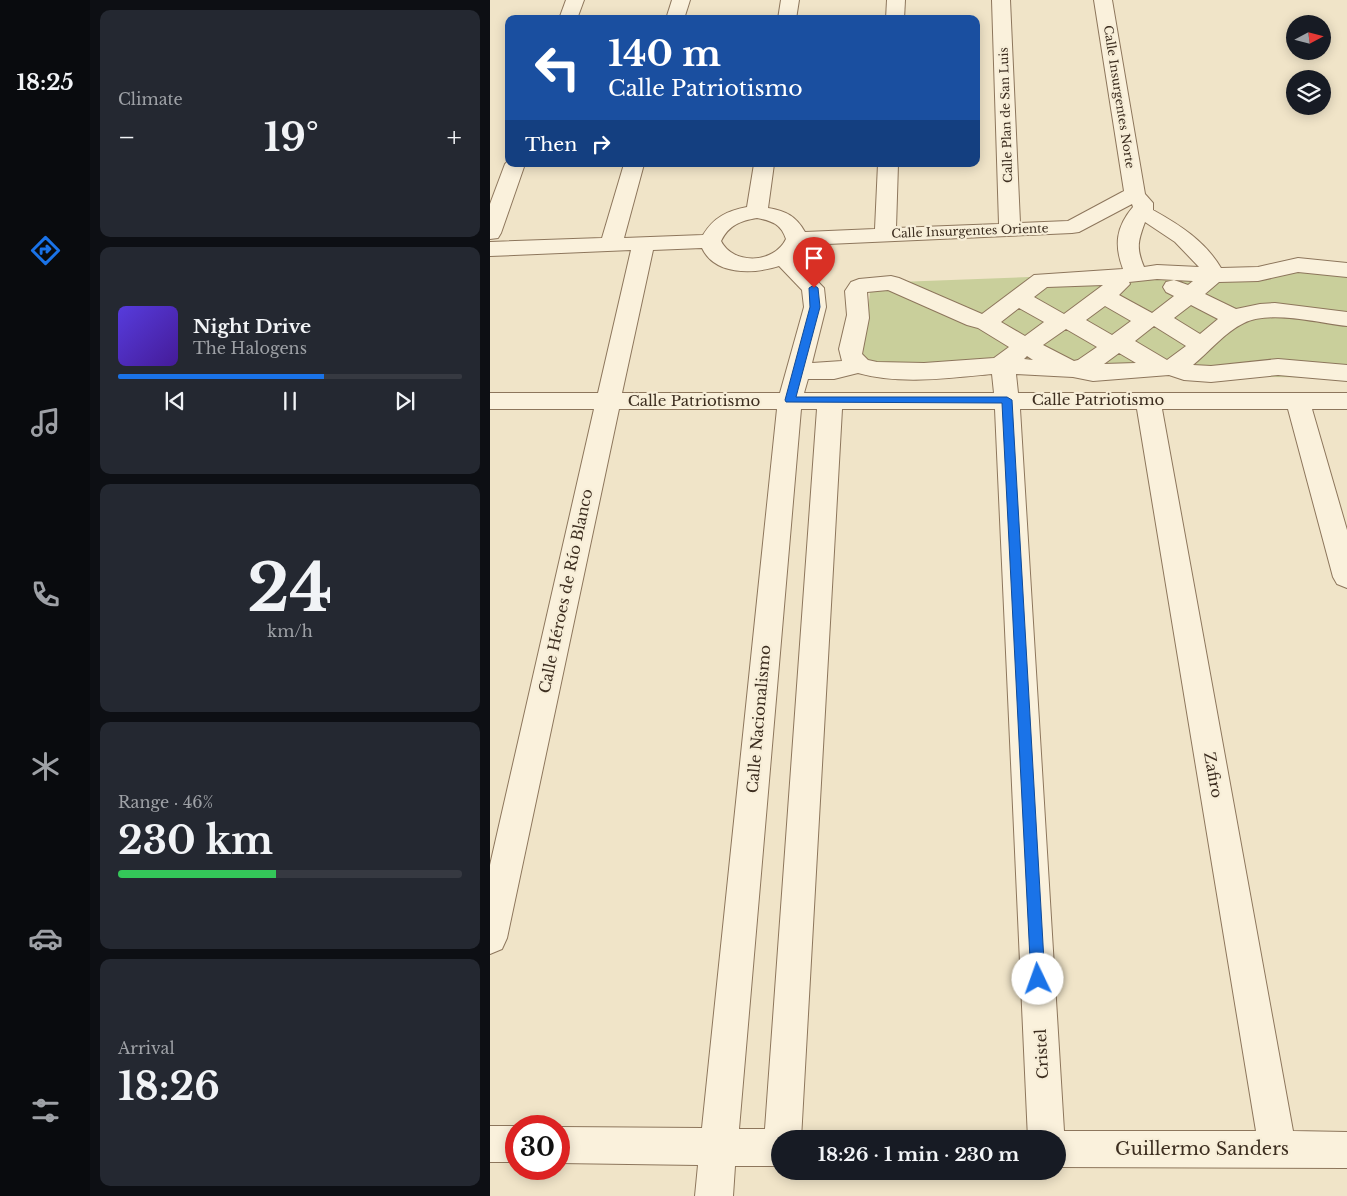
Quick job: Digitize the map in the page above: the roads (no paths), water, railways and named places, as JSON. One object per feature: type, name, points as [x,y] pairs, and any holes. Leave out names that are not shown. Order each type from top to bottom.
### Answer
[{"type":"street","points":[[569,15],[575,0]]},
{"type":"street","points":[[676,15],[680,0]]},
{"type":"street","points":[[788,15],[790,0]]},
{"type":"street","points":[[895,15],[896,0]]},
{"type":"street","name":"Calle Plan de San Luis","points":[[1001,0],[1010,229]]},
{"type":"street","name":"Calle Insurgentes Norte","points":[[1103,0],[1138,203]]},
{"type":"street","points":[[490,233],[514,167]]},
{"type":"street","points":[[611,246],[633,167]]},
{"type":"street","points":[[757,212],[764,167]]},
{"type":"street","points":[[885,235],[888,167]]},
{"type":"street","points":[[1214,275],[1197,249],[1187,239],[1138,203],[1136,217],[1127,241],[1128,254],[1136,274],[1190,295],[1236,318]]},
{"type":"street","name":"Calle Insurgentes Oriente","points":[[797,239],[1072,227],[1138,203]]},
{"type":"street","points":[[757,212],[778,216],[793,225],[797,239],[793,248],[782,257],[765,264],[745,265],[727,261],[715,252],[710,241],[717,226],[734,216],[757,212]]},
{"type":"street","points":[[490,249],[710,241]]},
{"type":"street","name":"Calle Héroes de Río Blanco","points":[[490,938],[643,244]]},
{"type":"street","points":[[782,257],[814,288],[842,285],[859,287],[867,284],[891,283],[975,320],[986,322],[988,325],[1026,346],[1074,370],[1084,368],[1116,344],[1190,295],[1214,275]]},
{"type":"street","points":[[986,322],[1042,280],[1136,274],[1258,274],[1298,265],[1347,270]]},
{"type":"street","points":[[1004,366],[1004,362],[1026,346],[1136,274]]},
{"type":"street","points":[[859,287],[856,291],[859,319],[851,354],[853,361],[870,368],[908,372],[951,371],[1004,366],[1093,372],[1168,369],[1236,318],[1248,314],[1270,312],[1347,319]]},
{"type":"street","name":"Calle Nacionalismo","points":[[714,1196],[790,400],[815,307],[814,288]]},
{"type":"street","points":[[1105,296],[1202,344]]},
{"type":"street","points":[[1018,298],[1065,322],[1168,369],[1181,372],[1207,373],[1277,367],[1347,373]]},
{"type":"street","points":[[798,371],[834,371],[859,365]]},
{"type":"street","name":"Cristel","points":[[1004,366],[1046,1130]]},
{"type":"street","name":"Calle Patriotismo","points":[[490,402],[790,400],[1347,401]]},
{"type":"street","points":[[784,1130],[830,400]]},
{"type":"street","name":"Zafiro","points":[[1148,401],[1278,1150]]},
{"type":"street","points":[[1298,401],[1347,577]]},
{"type":"street","points":[[490,1144],[505,1144]]},
{"type":"street","points":[[570,1145],[771,1148]]},
{"type":"street","name":"Guillermo Sanders","points":[[1066,1148],[1347,1150]]}]
